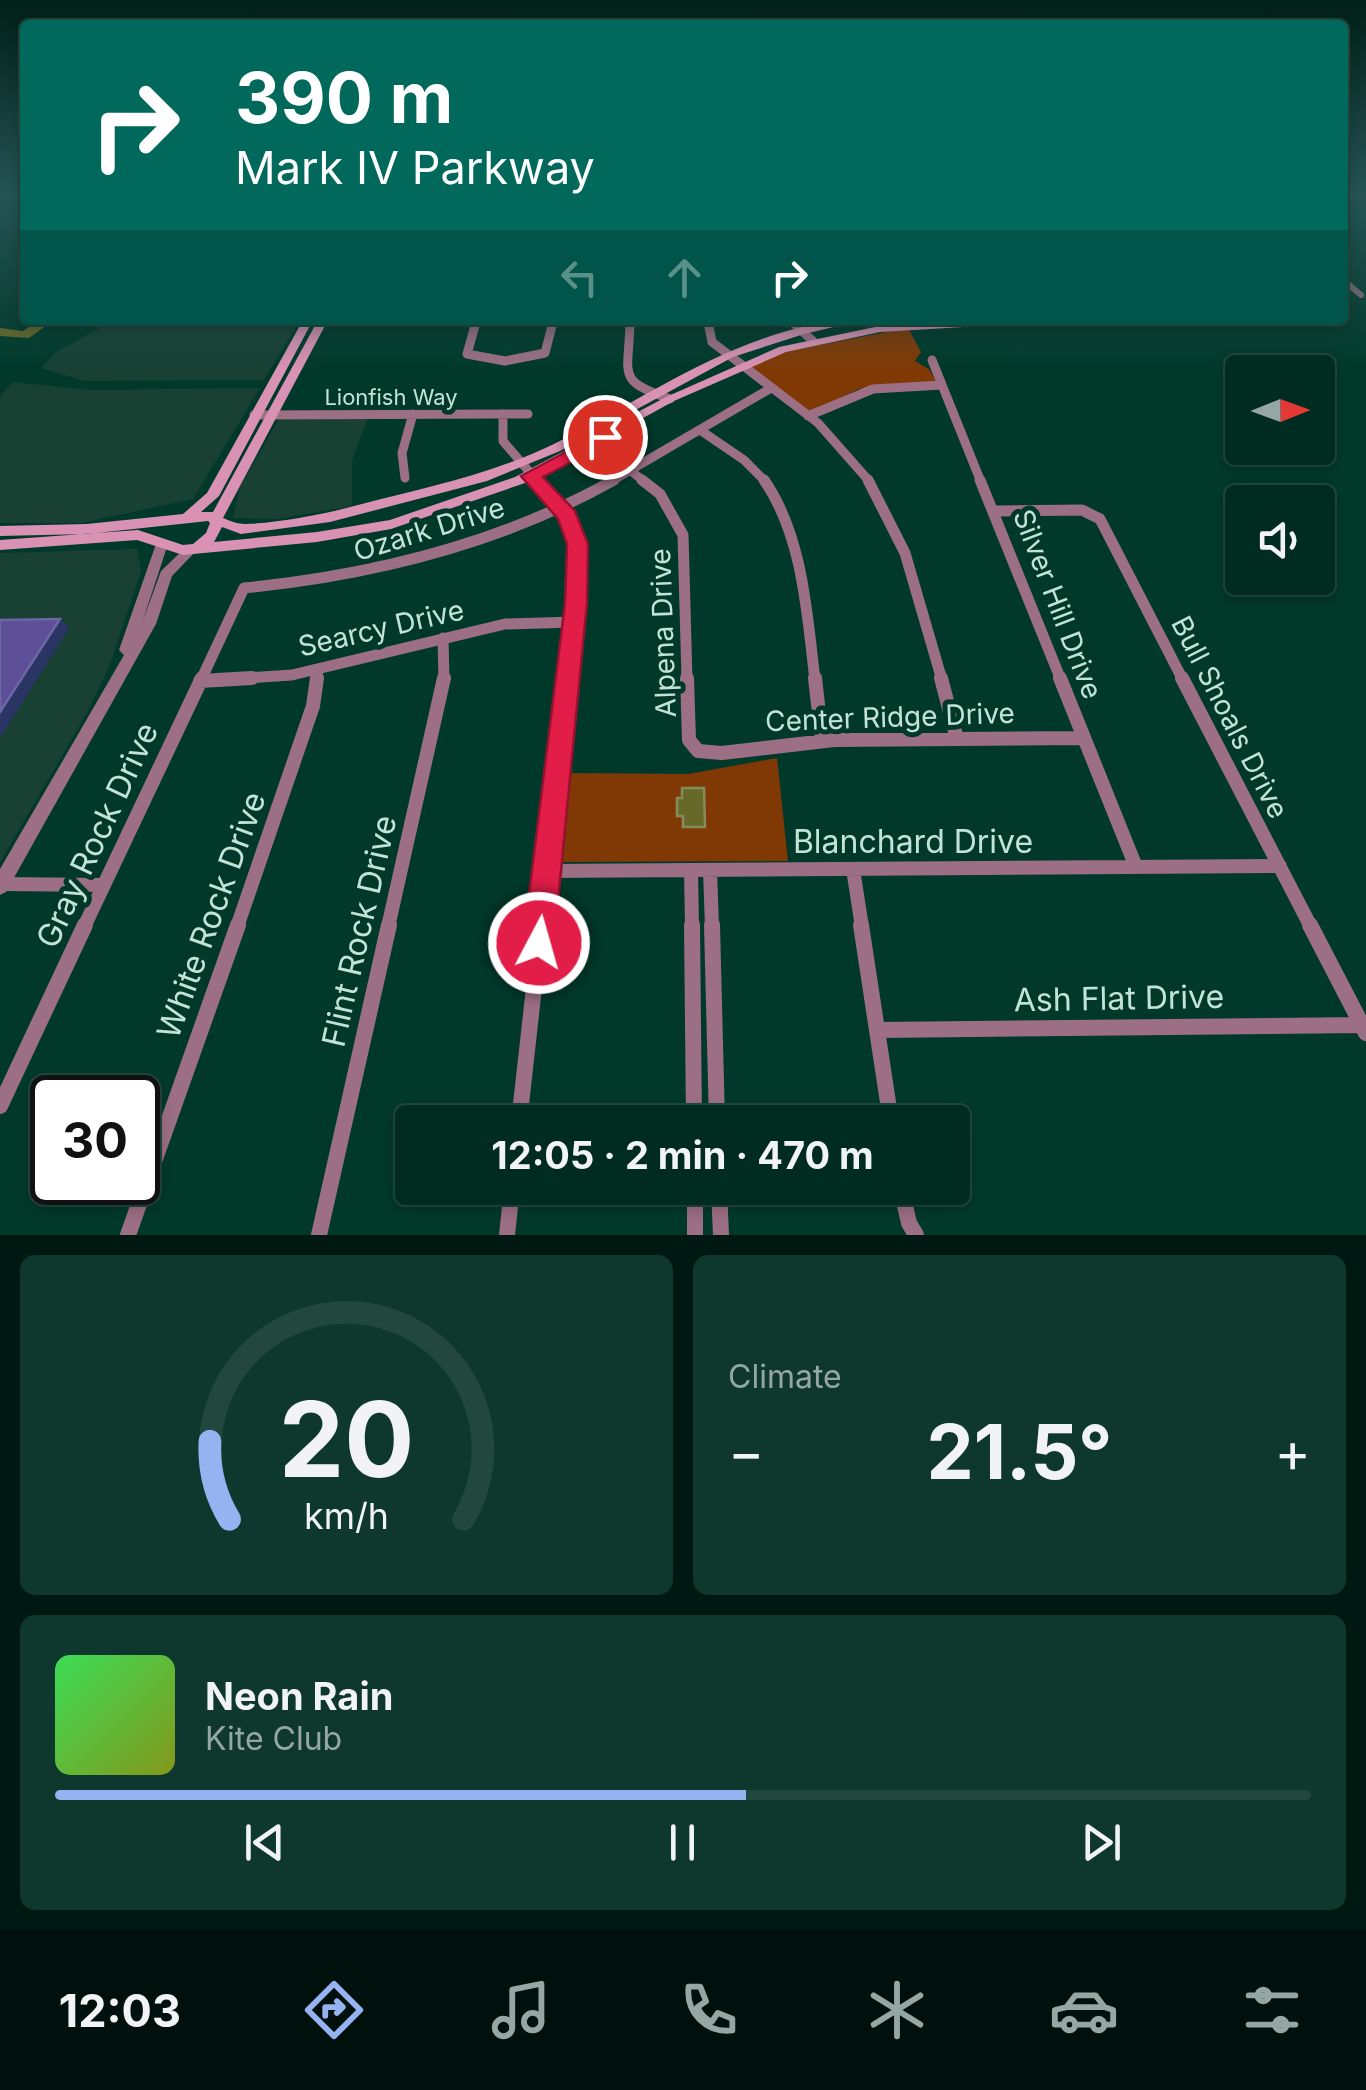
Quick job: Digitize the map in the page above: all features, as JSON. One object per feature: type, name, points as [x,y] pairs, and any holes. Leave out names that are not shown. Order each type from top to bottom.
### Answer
[{"type":"main road","points":[[162,543],[169,527],[212,496],[305,325]]},
{"type":"main road","points":[[196,548],[212,536],[320,325]]},
{"type":"main road","points":[[0,532],[99,528],[186,516],[217,520],[241,529],[330,517],[438,491],[526,469],[653,394],[729,356],[802,331],[833,325]]},
{"type":"main road","points":[[0,545],[138,534],[175,550],[317,538],[391,524],[455,505],[741,364],[813,341],[906,325]]},
{"type":"main road","points":[[285,360],[302,360]]},
{"type":"street","points":[[1348,284],[1361,295],[1348,296]]},
{"type":"street","points":[[475,325],[466,354],[502,359],[545,353],[552,325]]},
{"type":"street","points":[[630,325],[629,379],[634,386],[670,399]]},
{"type":"street","points":[[709,325],[712,342],[808,416],[847,452],[878,492],[902,546],[956,739]]},
{"type":"street","points":[[795,325],[813,341]]},
{"type":"street","name":"Silver Hill Drive","points":[[932,360],[1136,867]]},
{"type":"street","points":[[808,416],[873,389],[942,385]]},
{"type":"street","name":"Ozark Drive","points":[[244,588],[390,568],[480,541],[560,508],[772,388]]},
{"type":"street","points":[[633,420],[653,394]]},
{"type":"street","points":[[405,478],[400,465],[402,442],[413,414]]},
{"type":"street","points":[[503,414],[503,441],[560,508],[578,544],[574,622],[521,1105]]},
{"type":"street","name":"Lionfish Way","points":[[254,415],[528,414]]},
{"type":"street","points":[[700,430],[742,457],[766,482],[786,517],[796,554],[822,740]]},
{"type":"street","name":"Alpena Drive","points":[[631,470],[660,494],[682,534],[688,730],[689,740],[698,750]]},
{"type":"street","name":"Bull Shoals Drive","points":[[995,511],[1082,510],[1100,520],[1364,1029]]},
{"type":"street","points":[[113,684],[162,543]]},
{"type":"street","points":[[104,884],[0,885],[151,620],[166,574],[196,548]]},
{"type":"street","name":"Gray Rock Drive","points":[[0,1106],[244,588]]},
{"type":"street","name":"Searcy Drive","points":[[200,681],[270,677],[318,669],[505,624],[574,622]]},
{"type":"street","name":"Flint Rock Drive","points":[[319,1235],[444,676],[442,638]]},
{"type":"street","name":"White Rock Drive","points":[[128,1235],[281,802],[313,706],[318,669]]},
{"type":"street","name":"Center Ridge Drive","points":[[698,750],[717,752],[776,742],[822,740],[1084,738]]},
{"type":"street","name":"Blanchard Drive","points":[[546,871],[1280,866]]},
{"type":"street","points":[[853,869],[889,1105]]},
{"type":"street","points":[[691,870],[694,1105]]},
{"type":"street","points":[[710,870],[717,1105]]},
{"type":"street","name":"Ash Flat Drive","points":[[878,1030],[1364,1029]]},
{"type":"street","points":[[693,1044],[715,1044]]},
{"type":"street","points":[[506,1235],[510,1205]]},
{"type":"street","points":[[695,1205],[695,1235]]},
{"type":"street","points":[[719,1205],[720,1235]]},
{"type":"street","points":[[905,1205],[916,1235]]},
{"type":"shaded area","points":[[106,325],[297,325],[264,380],[84,381],[41,368],[55,353]]},
{"type":"shaded area","points":[[908,328],[921,352],[915,361],[929,369],[937,383],[859,389],[809,412],[749,366],[788,351]]},
{"type":"shaded area","points":[[13,382],[90,390],[260,388],[193,499],[81,523],[0,523],[0,396]]},
{"type":"shaded area","points":[[368,418],[352,460],[352,506],[277,519],[233,518],[240,487],[279,419]]},
{"type":"shaded area","points":[[137,549],[141,571],[111,662],[87,713],[0,862],[0,553]]},
{"type":"shaded area","points":[[777,758],[788,861],[559,862],[568,773],[688,774]]},
{"type":"shaded area","points":[[682,788],[704,788],[705,827],[683,827],[683,816],[677,816],[677,798],[682,798]]},
{"type":"building","points":[[60,619],[0,712],[0,620]]},
{"type":"waterway","points":[[0,332],[25,335],[40,325]]},
{"type":"route","points":[[539,943],[576,603],[578,544],[568,516],[531,476],[605,437]]}]
